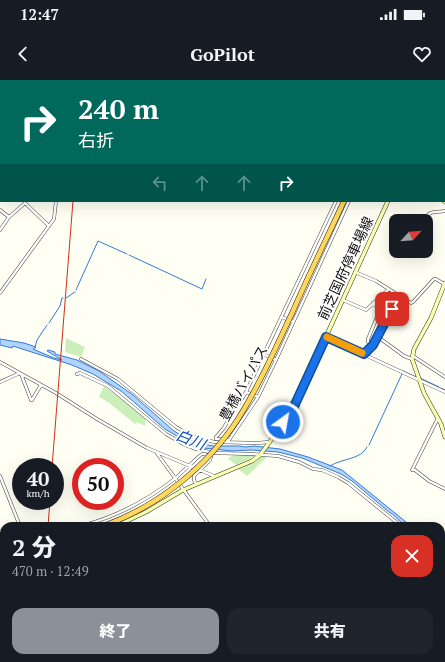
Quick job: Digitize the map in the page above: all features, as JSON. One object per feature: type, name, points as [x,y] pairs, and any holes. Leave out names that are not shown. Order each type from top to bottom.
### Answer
[{"type":"highway","name":"豊橋バイパス","points":[[113,522],[134,513],[176,486],[209,454],[237,419],[257,387],[346,202]]},
{"type":"highway","name":"豊橋バイパス","points":[[118,522],[145,509],[177,487],[210,456],[238,421],[258,388],[273,358],[346,202]]},
{"type":"main road","name":"前芝国府停車場線","points":[[125,522],[146,512],[183,490],[252,461],[260,455],[291,413],[388,202]]},
{"type":"main road","points":[[445,283],[431,318],[414,349],[413,358],[424,393],[444,430],[445,437]]},
{"type":"street","points":[[0,230],[9,217],[25,202],[49,226]]},
{"type":"street","points":[[1,291],[54,219],[56,202]]},
{"type":"street","points":[[336,202],[265,355],[246,392],[216,439],[228,440],[234,434],[258,397],[323,257],[346,202]]},
{"type":"street","points":[[0,210],[9,217]]},
{"type":"street","points":[[428,214],[430,212],[445,211]]},
{"type":"street","points":[[313,252],[323,257]]},
{"type":"street","points":[[355,272],[376,281],[411,303],[434,279],[445,283]]},
{"type":"street","points":[[343,300],[366,310],[389,289]]},
{"type":"street","points":[[364,354],[378,337],[400,295]]},
{"type":"street","points":[[372,346],[368,342],[368,339],[380,310],[373,303]]},
{"type":"street","points":[[282,317],[293,322]]},
{"type":"street","points":[[326,337],[445,392]]},
{"type":"street","points":[[378,337],[404,356],[413,358],[445,377]]},
{"type":"street","points":[[265,355],[276,360]]},
{"type":"street","points":[[81,359],[118,380],[176,427],[188,434],[214,442],[269,443]]},
{"type":"street","points":[[0,362],[41,385],[99,421],[156,452],[214,476]]},
{"type":"street","points":[[77,374],[80,373],[108,386],[166,434],[183,444],[214,453],[278,456],[299,462],[313,469],[322,470],[338,477],[348,484],[396,522]]},
{"type":"street","points":[[0,382],[21,374]]},
{"type":"street","points":[[21,374],[32,400],[41,385]]},
{"type":"street","points":[[246,392],[258,397]]},
{"type":"street","points":[[438,418],[412,470],[415,470],[438,486],[445,489]]},
{"type":"street","points":[[223,429],[234,434]]},
{"type":"street","points":[[156,452],[207,522]]},
{"type":"street","points":[[93,522],[112,516],[147,498],[175,478],[201,455],[211,456],[210,460],[194,476],[196,484]]},
{"type":"street","points":[[0,476],[18,522]]},
{"type":"street","points":[[112,516],[114,522]]},
{"type":"green space","points":[[66,338],[85,347],[81,357],[65,352]]},
{"type":"green space","points":[[104,386],[146,418],[145,426],[137,422],[135,424],[108,402],[99,397]]},
{"type":"green space","points":[[256,455],[236,465],[228,459],[231,456]]},
{"type":"green space","points":[[261,456],[267,457],[247,476],[238,469],[256,461]]},
{"type":"water","points":[[0,339],[24,343],[36,347],[33,349],[54,358],[62,360],[47,351],[48,350],[55,352],[55,354],[77,360],[99,371],[133,395],[174,431],[188,439],[213,446],[254,446],[280,449],[308,457],[342,470],[406,522],[401,522],[352,481],[341,474],[302,458],[278,452],[251,450],[232,451],[204,448],[188,443],[165,429],[121,391],[93,374],[72,365],[13,346],[12,348],[0,345]]},
{"type":"waterway","points":[[76,290],[98,241],[127,254]]},
{"type":"waterway","points":[[129,255],[202,289],[206,279]]},
{"type":"waterway","points":[[66,298],[75,292]]},
{"type":"waterway","points":[[49,323],[60,306],[63,298]]},
{"type":"waterway","points":[[35,347],[37,340],[47,325]]},
{"type":"waterway","points":[[403,371],[416,377]]},
{"type":"waterway","points":[[369,445],[402,374]]},
{"type":"waterway","points":[[420,378],[439,387]]},
{"type":"waterway","points":[[441,388],[445,390]]},
{"type":"waterway","points":[[330,466],[356,457],[367,447]]},
{"type":"railway","points":[[53,458],[73,202]]},
{"type":"railway","points":[[48,522],[49,510]]},
{"type":"slow traffic","points":[[327,337],[362,353]]},
{"type":"route","points":[[283,422],[291,413],[326,337],[364,354],[373,345],[378,337],[392,309]]},
{"type":"water label","name":"白川","points":[[191,439]]}]
